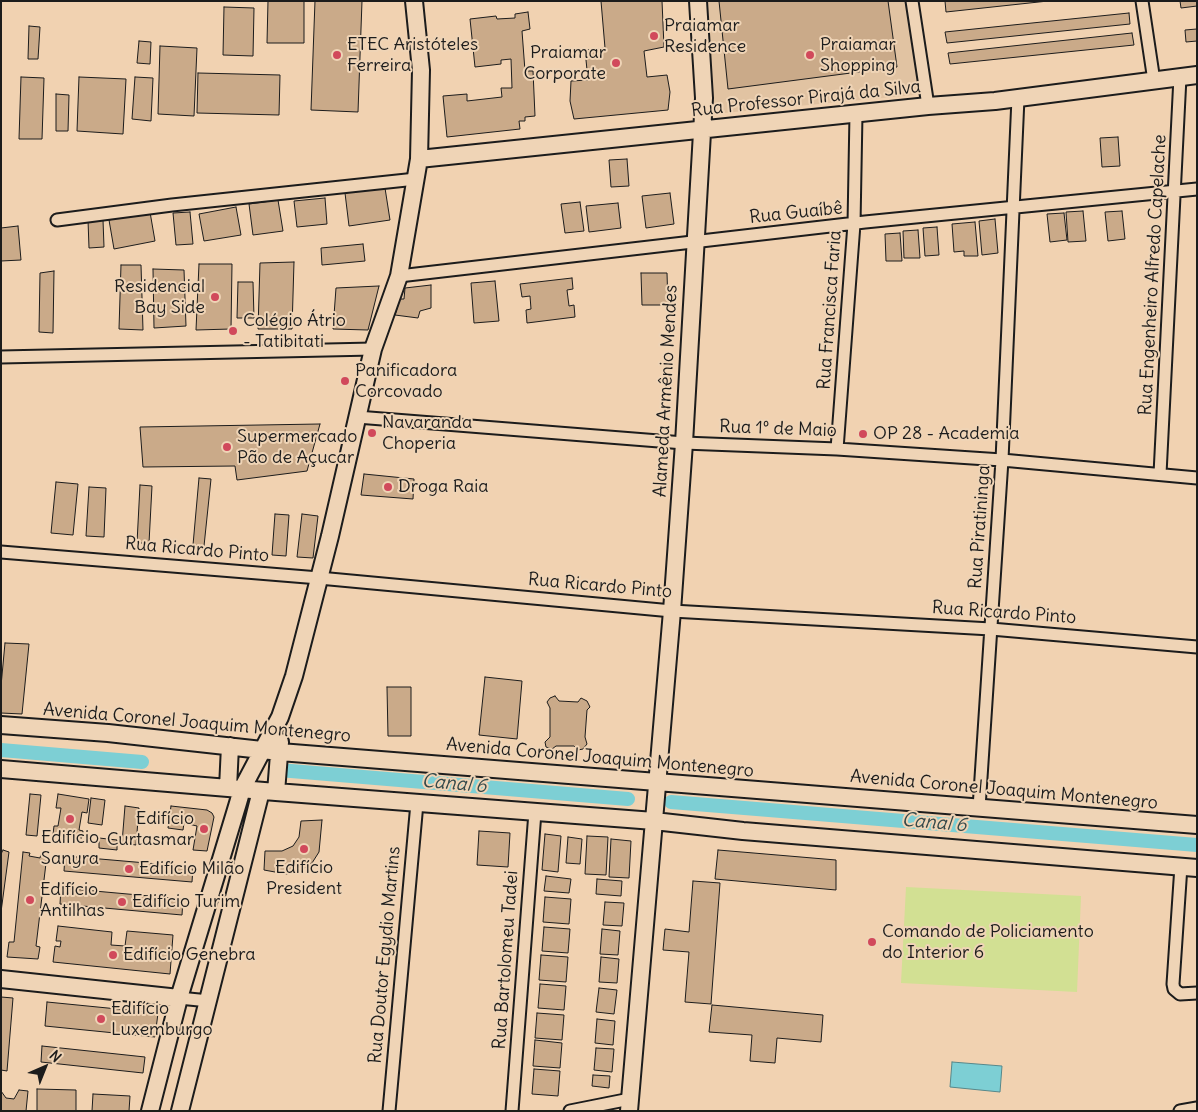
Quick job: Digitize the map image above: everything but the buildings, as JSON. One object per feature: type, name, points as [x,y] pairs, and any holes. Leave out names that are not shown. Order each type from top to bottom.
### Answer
[{"type":"main road","points":[[180,1111],[209,1001],[272,789],[272,751],[280,717],[294,676],[319,578],[373,349],[399,276],[420,158],[421,70],[414,1]]},
{"type":"main road","name":"Alameda Armênio Mendes","points":[[630,1105],[672,611],[684,443],[704,98],[698,1]]},
{"type":"main road","name":"Rua Professor Pirajá da Silva","points":[[420,158],[928,106],[994,101],[1197,75]]},
{"type":"main road","name":"Avenida Coronel Joaquim Montenegro","points":[[1,725],[108,733],[657,789],[980,808],[1197,825]]},
{"type":"main road","points":[[150,1111],[237,785],[230,746]]},
{"type":"main road","points":[[237,785],[272,751]]},
{"type":"main road","points":[[1,769],[237,785],[417,803],[535,812],[654,817],[743,831],[1189,867]]},
{"type":"main road","points":[[1,979],[179,998]]},
{"type":"street","points":[[912,1],[928,106]]},
{"type":"street","points":[[1142,1],[1154,81]]},
{"type":"street","name":"Rua Engenheiro Alfredo Capelache","points":[[1160,474],[1180,77]]},
{"type":"street","name":"Rua Piratininga","points":[[980,808],[1002,460],[1018,98]]},
{"type":"street","name":"Rua Francisca Faria","points":[[837,449],[854,224],[856,114]]},
{"type":"street","points":[[57,220],[182,204],[416,179]]},
{"type":"street","name":"Rua Guaíbê","points":[[399,276],[854,224],[1197,189]]},
{"type":"street","points":[[1,356],[373,349]]},
{"type":"street","name":"Rua 1º de Maio","points":[[357,417],[684,443],[837,449],[1002,460],[1197,478]]},
{"type":"street","name":"Rua Ricardo Pinto","points":[[1,552],[319,578],[672,611],[991,629],[1197,647]]},
{"type":"street","name":"Rua Doutor Egydio Martins","points":[[389,1111],[417,803]]},
{"type":"street","name":"Rua Bartolomeu Tadei","points":[[512,1111],[535,812]]},
{"type":"street","points":[[1189,867],[1173,984],[1174,989],[1180,994],[1197,993]]},
{"type":"street","points":[[179,998],[209,1001]]},
{"type":"street","points":[[570,1111],[630,1105]]},
{"type":"street","points":[[1180,1111],[1197,1108]]},
{"type":"shaded area","name":"Praiamar Shopping","points":[[705,1],[905,1],[919,85],[918,91],[915,95],[724,113],[717,111],[711,107]]},
{"type":"green space","points":[[906,887],[1081,896],[1077,992],[901,983]]},
{"type":"water","points":[[952,1062],[1002,1066],[1000,1092],[950,1087]]},
{"type":"waterway","name":"Canal 6","points":[[1,750],[142,762]]},
{"type":"waterway","name":"Canal 6","points":[[279,770],[628,799]]},
{"type":"waterway","name":"Canal 6","points":[[671,802],[1197,845]]},
{"type":"place","name":"Praiamar Residence","points":[[654,36]]},
{"type":"place","name":"ETEC Aristóteles Ferreira","points":[[337,55]]},
{"type":"place","name":"Praiamar Shopping","points":[[810,55]]},
{"type":"place","name":"Praiamar Corporate","points":[[616,63]]},
{"type":"place","name":"Residencial Bay Side","points":[[215,297]]},
{"type":"place","name":"Colégio Átrio - Tatibitati","points":[[233,331]]},
{"type":"place","name":"Panificadora Corcovado","points":[[345,381]]},
{"type":"place","name":"Navaranda Choperia","points":[[372,433]]},
{"type":"place","name":"OP 28 - Academia","points":[[863,434]]},
{"type":"place","name":"Supermercado Pão de Açucar","points":[[227,447]]},
{"type":"place","name":"Droga Raia","points":[[388,487]]},
{"type":"place","name":"Edifício Sanyra","points":[[70,819]]},
{"type":"place","name":"Edifício Curtasmar","points":[[204,829]]},
{"type":"place","name":"Edifício President","points":[[304,849]]},
{"type":"place","name":"Edifício Milão","points":[[129,869]]},
{"type":"place","name":"Edifício Antilhas","points":[[30,900]]},
{"type":"place","name":"Edifício Turim","points":[[122,902]]},
{"type":"place","name":"Comando de Policiamento do Interior 6","points":[[872,942]]},
{"type":"place","name":"Edifício Genebra","points":[[113,955]]},
{"type":"place","name":"Edifício Luxemburgo","points":[[101,1019]]}]
